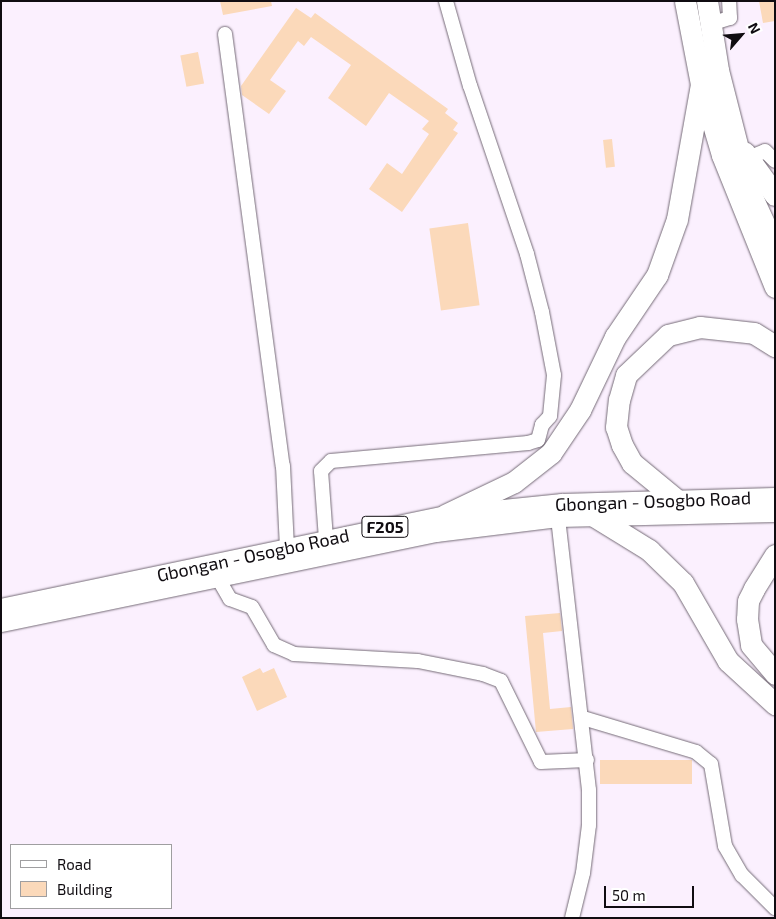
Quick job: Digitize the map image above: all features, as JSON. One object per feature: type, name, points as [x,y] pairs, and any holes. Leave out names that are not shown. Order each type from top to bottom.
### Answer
[{"type":"highway","points":[[685,1],[700,84],[732,183],[775,287]]},
{"type":"highway","points":[[707,1],[710,24],[742,150],[748,188],[775,247]]},
{"type":"highway","points":[[445,515],[514,482],[551,453],[580,410],[616,337],[656,275],[678,219],[700,84]]},
{"type":"highway","points":[[742,150],[775,195]]},
{"type":"highway","points":[[677,500],[632,463],[622,445],[616,427],[619,400],[626,375],[668,335],[700,327],[754,333],[775,346]]},
{"type":"highway","points":[[594,516],[649,550],[683,583],[728,661],[775,704]]},
{"type":"highway","points":[[775,555],[763,570],[751,595],[748,619],[751,645],[775,674]]},
{"type":"main road","name":"Gbongan - Osogbo Road","points":[[1,608],[445,515],[562,503],[775,497]]},
{"type":"main road","name":"Gbongan - Osogbo Road","points":[[1,623],[219,580],[436,533],[558,518],[775,513]]},
{"type":"street","points":[[326,539],[321,471],[331,461],[528,443],[538,440],[542,425],[550,416],[554,375],[542,312],[527,254],[470,86],[446,1]]},
{"type":"street","points":[[710,24],[730,18],[729,1]]},
{"type":"street","points":[[226,34],[282,466],[287,547]]},
{"type":"street","points":[[742,150],[765,151],[775,161]]},
{"type":"street","points":[[558,518],[587,760],[589,826],[583,873],[572,918]]},
{"type":"street","points":[[219,580],[230,600],[252,607],[274,646],[294,654],[418,662],[482,674],[501,681],[541,762],[587,760]]},
{"type":"street","points":[[583,718],[696,752],[711,764],[726,846],[742,875],[775,908]]},
{"type":"building","points":[[220,1],[271,1],[272,6],[223,15]]},
{"type":"building","points":[[759,1],[775,1],[775,21],[763,23]]},
{"type":"building","points":[[296,8],[311,18],[315,13],[448,109],[445,113],[458,123],[453,130],[458,133],[402,212],[369,189],[387,163],[402,174],[429,134],[422,129],[429,121],[389,93],[366,126],[328,98],[351,65],[311,37],[304,46],[298,41],[270,80],[286,91],[269,114],[242,95],[241,86]]},
{"type":"building","points":[[198,52],[204,83],[186,87],[180,55]]},
{"type":"building","points":[[612,139],[615,167],[606,168],[603,140]]},
{"type":"building","points":[[468,223],[480,305],[441,311],[429,228]]},
{"type":"building","points":[[560,613],[562,631],[543,633],[550,709],[571,707],[573,729],[536,732],[525,616]]},
{"type":"building","points":[[260,668],[263,673],[274,668],[287,697],[257,711],[242,677]]},
{"type":"building","points":[[600,760],[692,760],[692,784],[600,784]]}]
